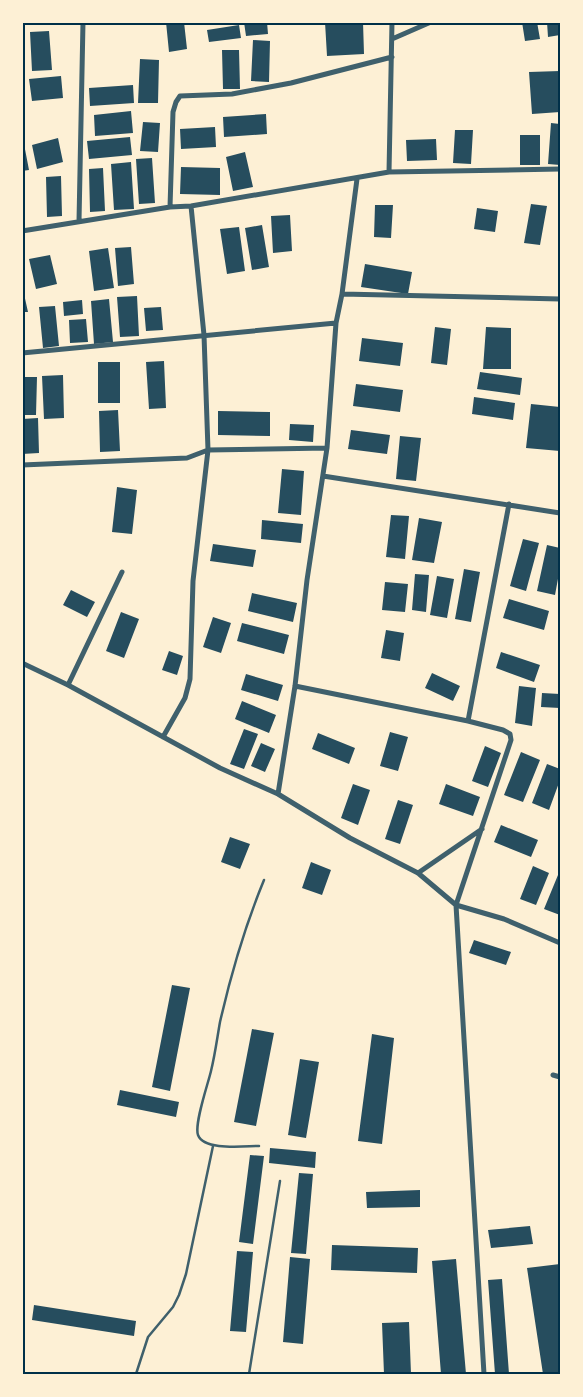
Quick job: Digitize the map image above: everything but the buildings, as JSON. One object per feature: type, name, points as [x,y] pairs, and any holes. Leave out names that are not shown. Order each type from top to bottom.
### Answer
[{"type":"street","points":[[79,221],[83,22]]},
{"type":"street","points":[[389,172],[392,22]]},
{"type":"street","points":[[392,39],[431,22]]},
{"type":"street","points":[[170,207],[173,112],[180,96],[232,94],[291,83],[392,57]]},
{"type":"street","points":[[22,230],[170,207],[191,206],[389,172],[560,169]]},
{"type":"street","points":[[278,794],[295,686],[307,580],[327,448],[336,323],[342,294],[357,179]]},
{"type":"street","points":[[164,737],[185,698],[190,679],[193,581],[208,450],[204,335],[191,206]]},
{"type":"street","points":[[342,294],[560,299]]},
{"type":"street","points":[[22,353],[336,323]]},
{"type":"street","points":[[22,465],[187,458],[208,450],[327,448]]},
{"type":"street","points":[[323,476],[560,513]]},
{"type":"street","points":[[468,721],[509,504]]},
{"type":"street","points":[[68,685],[122,572]]},
{"type":"street","points":[[22,663],[68,685],[220,768],[278,794],[350,838],[418,873],[456,905],[504,919],[560,943]]},
{"type":"street","points":[[295,686],[468,721],[503,730],[510,734],[511,740],[483,829],[456,905],[484,1374]]},
{"type":"street","points":[[418,873],[483,829]]},
{"type":"street","points":[[553,1075],[560,1077]]},
{"type":"lane","points":[[259,1146],[213,1146],[202,1140],[198,1134],[197,1124],[212,1070],[220,1022],[238,952],[264,880]]},
{"type":"lane","points":[[136,1374],[148,1337],[173,1307],[179,1295],[186,1274],[213,1146]]},
{"type":"lane","points":[[249,1374],[280,1181]]}]
